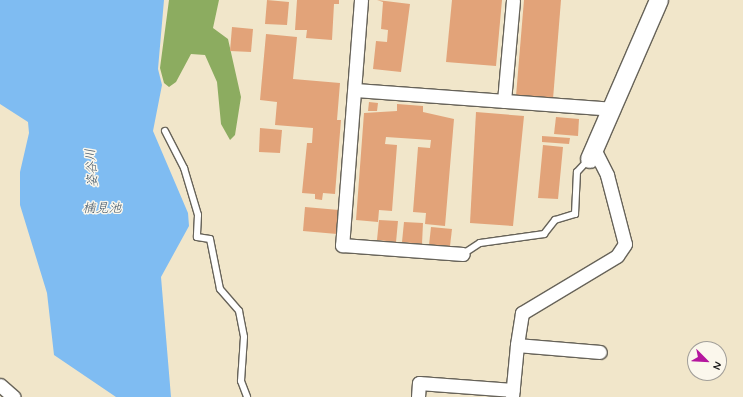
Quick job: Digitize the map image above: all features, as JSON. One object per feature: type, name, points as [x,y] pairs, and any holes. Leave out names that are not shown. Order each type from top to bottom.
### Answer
[{"type":"street","points":[[361,0],[342,245],[463,254]]},
{"type":"street","points":[[504,101],[513,0]]},
{"type":"street","points":[[418,397],[419,383],[512,394],[522,313],[617,256],[625,244],[607,176],[592,154],[659,0]]},
{"type":"street","points":[[355,90],[611,109]]},
{"type":"street","points":[[517,345],[600,352]]},
{"type":"street","points":[[0,385],[14,397]]},
{"type":"lane","points":[[165,132],[184,168],[198,215],[197,237],[210,239],[220,290],[239,311],[244,336],[242,381],[247,397]]},
{"type":"lane","points":[[463,254],[480,242],[544,234],[555,220],[575,214],[577,172],[592,154]]},
{"type":"green space","points":[[169,0],[219,0],[213,28],[228,39],[241,97],[235,135],[230,140],[221,124],[217,82],[205,55],[191,54],[176,82],[169,87],[164,83],[160,68]]},
{"type":"water","name":"楠見池","points":[[0,0],[164,0],[158,69],[162,85],[153,131],[188,213],[189,226],[161,277],[171,397],[116,397],[54,355],[47,293],[20,205],[20,172],[29,133],[28,122],[0,104]]},
{"type":"building","points":[[267,0],[289,2],[287,25],[265,24]]},
{"type":"building","points":[[297,0],[339,0],[339,4],[334,4],[332,40],[306,38],[307,30],[295,30]]},
{"type":"building","points":[[377,0],[410,4],[401,72],[373,69],[376,41],[387,42],[388,30],[381,29],[383,2]]},
{"type":"building","points":[[452,0],[502,0],[496,66],[446,62]]},
{"type":"building","points":[[524,0],[561,0],[553,99],[516,96]]},
{"type":"building","points":[[232,27],[253,29],[251,52],[230,51]]},
{"type":"building","points":[[266,34],[297,37],[293,79],[340,83],[337,120],[341,120],[335,194],[323,193],[322,200],[315,199],[315,194],[302,193],[307,143],[312,143],[313,128],[275,125],[277,102],[260,100]]},
{"type":"building","points":[[369,102],[378,103],[377,111],[368,111]]},
{"type":"building","points":[[397,104],[423,106],[423,112],[454,119],[445,226],[425,224],[426,213],[413,212],[418,147],[430,148],[431,140],[386,137],[385,144],[397,145],[392,211],[379,210],[378,222],[356,220],[364,113],[397,111]]},
{"type":"building","points":[[476,112],[524,116],[513,226],[470,223]]},
{"type":"building","points":[[556,117],[579,119],[578,136],[554,134]]},
{"type":"building","points":[[260,128],[282,130],[280,153],[259,152]]},
{"type":"building","points":[[542,136],[570,138],[569,144],[542,142]]},
{"type":"building","points":[[543,145],[563,147],[558,199],[538,198]]},
{"type":"building","points":[[305,207],[339,210],[337,234],[303,231]]},
{"type":"building","points":[[379,220],[398,221],[396,242],[377,240]]},
{"type":"building","points":[[404,222],[423,223],[422,244],[402,242]]},
{"type":"building","points":[[431,227],[452,229],[450,246],[429,245]]},
{"type":"water label","name":"姿谷川","points":[[93,168]]}]
